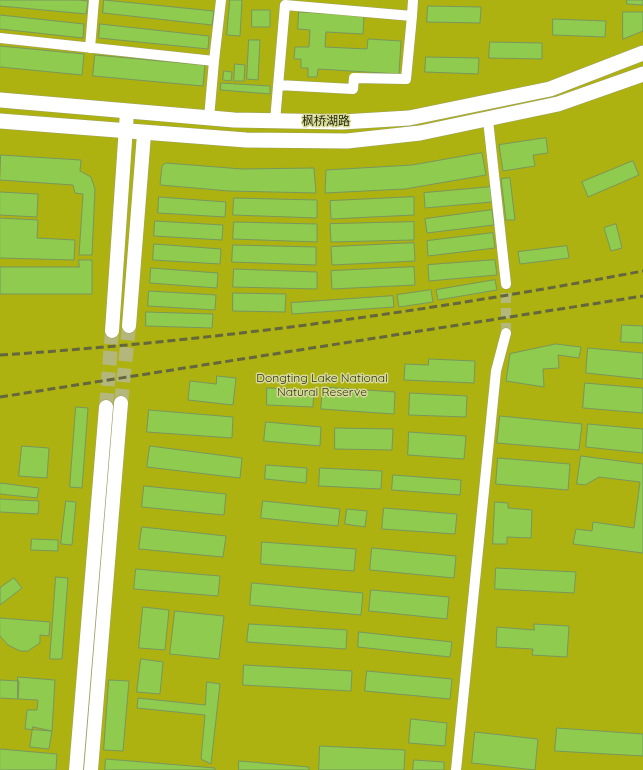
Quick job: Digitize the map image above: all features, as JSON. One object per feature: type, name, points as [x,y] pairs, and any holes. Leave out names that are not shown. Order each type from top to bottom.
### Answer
[{"type":"main road","name":"枫桥湖路","points":[[0,100],[127,112],[275,121],[342,122],[409,118],[550,89],[643,53]]},
{"type":"main road","name":"枫桥湖路","points":[[0,121],[144,134],[246,140],[347,141],[420,133],[488,120],[558,104],[643,74]]},
{"type":"main road","points":[[112,331],[127,112]]},
{"type":"main road","points":[[129,326],[144,134]]},
{"type":"main road","points":[[91,770],[121,402]]},
{"type":"main road","points":[[76,770],[106,408]]},
{"type":"street","points":[[90,48],[94,0]]},
{"type":"street","points":[[209,118],[221,0]]},
{"type":"street","points":[[278,85],[353,89],[354,78],[406,79],[413,0]]},
{"type":"street","points":[[275,121],[284,5],[412,16]]},
{"type":"street","points":[[0,38],[214,61]]},
{"type":"street","points":[[488,120],[506,284]]},
{"type":"street","points":[[456,770],[496,371],[506,334]]},
{"type":"green space","name":"Dongting Lake National Natural Reserve","points":[[0,0],[643,0],[643,770],[0,770]]},
{"type":"building","points":[[0,0],[88,1],[86,14],[0,6]]},
{"type":"building","points":[[104,0],[214,11],[212,25],[103,13]]},
{"type":"building","points":[[230,0],[242,0],[240,36],[227,35]]},
{"type":"building","points":[[627,0],[643,0],[643,5],[627,4]]},
{"type":"building","points":[[428,6],[481,7],[480,23],[427,22]]},
{"type":"building","points":[[252,10],[270,10],[270,27],[252,27]]},
{"type":"building","points":[[299,12],[364,15],[363,34],[326,32],[325,47],[367,49],[368,39],[401,41],[399,74],[318,69],[317,77],[308,77],[308,68],[301,68],[301,59],[294,59],[295,47],[309,47],[310,30],[298,29]]},
{"type":"building","points":[[623,12],[643,12],[643,31],[623,39]]},
{"type":"building","points":[[0,15],[84,24],[83,38],[0,29]]},
{"type":"building","points":[[553,19],[606,21],[605,37],[553,35]]},
{"type":"building","points":[[100,24],[209,36],[208,49],[99,38]]},
{"type":"building","points":[[249,40],[260,40],[258,80],[247,79]]},
{"type":"building","points":[[490,42],[542,43],[542,59],[489,58]]},
{"type":"building","points":[[0,46],[84,54],[82,75],[0,67]]},
{"type":"building","points":[[95,55],[205,65],[203,86],[93,76]]},
{"type":"building","points":[[426,57],[479,58],[478,74],[425,72]]},
{"type":"building","points":[[235,64],[245,65],[244,81],[234,81]]},
{"type":"building","points":[[224,71],[232,72],[231,81],[223,80]]},
{"type":"building","points":[[221,83],[270,86],[270,94],[221,90]]},
{"type":"building","points":[[546,138],[548,153],[533,155],[535,166],[503,171],[499,145]]},
{"type":"building","points":[[482,153],[486,175],[405,189],[325,193],[326,170],[412,165]]},
{"type":"building","points":[[1,155],[81,160],[80,171],[91,177],[95,189],[92,255],[79,255],[83,194],[75,193],[73,185],[0,180]]},
{"type":"building","points":[[633,161],[639,175],[588,197],[582,182]]},
{"type":"building","points":[[166,163],[242,169],[314,168],[316,193],[229,191],[160,185],[162,166]]},
{"type":"building","points":[[510,178],[515,220],[506,220],[501,179]]},
{"type":"building","points":[[491,187],[492,202],[425,208],[424,193]]},
{"type":"building","points":[[0,192],[38,194],[37,217],[0,215]]},
{"type":"building","points":[[159,197],[226,202],[225,217],[158,213]]},
{"type":"building","points":[[414,197],[414,215],[331,219],[330,201]]},
{"type":"building","points":[[234,198],[317,200],[317,218],[233,215]]},
{"type":"building","points":[[492,210],[494,225],[427,233],[425,219]]},
{"type":"building","points":[[0,218],[38,220],[37,238],[75,240],[74,260],[0,258]]},
{"type":"building","points":[[155,221],[223,225],[222,240],[154,236]]},
{"type":"building","points":[[234,222],[317,224],[317,242],[233,239]]},
{"type":"building","points":[[414,222],[414,240],[331,242],[330,224]]},
{"type":"building","points":[[616,224],[622,248],[611,251],[604,228]]},
{"type":"building","points":[[493,233],[495,248],[428,256],[427,241]]},
{"type":"building","points":[[414,243],[415,261],[332,265],[331,247]]},
{"type":"building","points":[[154,244],[221,249],[220,264],[153,260]]},
{"type":"building","points":[[233,245],[316,247],[316,265],[232,262]]},
{"type":"building","points":[[567,246],[569,258],[520,264],[518,252]]},
{"type":"building","points":[[79,260],[92,260],[92,294],[0,294],[0,267],[79,267]]},
{"type":"building","points":[[495,260],[497,275],[429,281],[428,265]]},
{"type":"building","points":[[414,267],[415,285],[332,289],[331,271]]},
{"type":"building","points":[[151,268],[218,273],[217,288],[150,283]]},
{"type":"building","points":[[234,269],[317,272],[317,289],[233,287]]},
{"type":"building","points":[[495,280],[497,290],[438,300],[436,290]]},
{"type":"building","points":[[431,290],[433,302],[399,307],[397,295]]},
{"type":"building","points":[[149,291],[216,295],[215,310],[148,306]]},
{"type":"building","points":[[233,293],[286,294],[285,312],[233,311]]},
{"type":"building","points":[[393,296],[394,307],[292,314],[291,303]]},
{"type":"building","points":[[146,312],[213,314],[212,328],[146,326]]},
{"type":"building","points":[[622,325],[643,326],[643,343],[621,342]]},
{"type":"building","points":[[556,344],[581,347],[579,358],[558,355],[559,368],[543,369],[544,387],[506,381],[510,354]]},
{"type":"building","points":[[588,348],[643,353],[643,379],[586,373]]},
{"type":"building","points":[[429,359],[475,361],[474,383],[404,380],[405,364],[428,365]]},
{"type":"building","points":[[217,376],[236,378],[233,405],[188,400],[190,381],[216,384]]},
{"type":"building","points":[[585,383],[643,388],[643,413],[583,408]]},
{"type":"building","points":[[323,387],[395,392],[394,414],[321,409]]},
{"type":"building","points":[[267,388],[314,390],[313,407],[267,405]]},
{"type":"building","points":[[410,393],[467,396],[466,417],[409,415]]},
{"type":"building","points":[[76,407],[88,408],[82,488],[70,487]]},
{"type":"building","points":[[149,410],[233,417],[232,438],[147,432]]},
{"type":"building","points":[[500,416],[582,424],[579,450],[497,443]]},
{"type":"building","points":[[266,422],[321,427],[320,446],[264,441]]},
{"type":"building","points":[[588,424],[643,429],[643,453],[586,447]]},
{"type":"building","points":[[335,428],[393,429],[392,450],[335,449]]},
{"type":"building","points":[[409,432],[466,436],[464,459],[408,455]]},
{"type":"building","points":[[22,446],[49,448],[47,478],[19,476]]},
{"type":"building","points":[[150,446],[242,458],[240,478],[147,467]]},
{"type":"building","points":[[581,456],[643,464],[643,553],[573,544],[576,529],[592,531],[593,522],[634,528],[640,482],[599,477],[585,485],[577,484]]},
{"type":"building","points":[[498,458],[570,464],[568,490],[496,484]]},
{"type":"building","points":[[266,465],[307,468],[306,483],[265,479]]},
{"type":"building","points":[[320,468],[382,471],[381,489],[319,486]]},
{"type":"building","points":[[393,475],[461,480],[460,495],[392,490]]},
{"type":"building","points":[[0,483],[39,488],[37,498],[0,494]]},
{"type":"building","points":[[144,486],[226,494],[224,515],[142,507]]},
{"type":"building","points":[[0,499],[39,501],[38,514],[0,512]]},
{"type":"building","points":[[66,501],[76,502],[72,545],[61,544]]},
{"type":"building","points":[[263,501],[340,509],[338,526],[261,518]]},
{"type":"building","points":[[495,502],[508,503],[508,508],[532,510],[531,538],[507,537],[507,544],[493,544]]},
{"type":"building","points":[[384,508],[457,514],[455,534],[382,529]]},
{"type":"building","points":[[347,509],[367,511],[365,527],[345,524]]},
{"type":"building","points":[[142,527],[226,536],[223,557],[139,549]]},
{"type":"building","points":[[32,539],[58,540],[58,551],[31,550]]},
{"type":"building","points":[[262,542],[356,549],[354,571],[261,564]]},
{"type":"building","points":[[372,548],[456,556],[454,578],[370,570]]},
{"type":"building","points":[[496,568],[576,572],[574,593],[495,589]]},
{"type":"building","points":[[136,569],[220,576],[218,596],[134,589]]},
{"type":"building","points":[[56,577],[68,578],[62,659],[50,659]]},
{"type":"building","points":[[14,578],[22,588],[0,605],[0,588]]},
{"type":"building","points":[[252,583],[363,593],[361,615],[250,605]]},
{"type":"building","points":[[371,590],[449,597],[447,619],[369,611]]},
{"type":"building","points":[[143,607],[169,610],[165,650],[139,648]]},
{"type":"building","points":[[175,611],[224,616],[219,659],[170,654]]},
{"type":"building","points":[[0,618],[50,622],[49,636],[40,635],[40,643],[28,651],[20,651],[8,645],[0,636]]},
{"type":"building","points":[[249,624],[347,630],[346,649],[247,642]]},
{"type":"building","points":[[534,624],[569,626],[567,657],[532,655],[533,649],[496,647],[497,627],[534,630]]},
{"type":"building","points":[[359,632],[452,642],[450,657],[358,647]]},
{"type":"building","points":[[141,659],[163,662],[160,694],[137,692]]},
{"type":"building","points":[[244,665],[352,671],[351,691],[243,685]]},
{"type":"building","points":[[367,671],[452,679],[450,699],[365,691]]},
{"type":"building","points":[[18,677],[55,680],[52,731],[25,729],[27,710],[37,710],[38,700],[18,699]]},
{"type":"building","points":[[0,680],[19,681],[18,699],[0,698]]},
{"type":"building","points":[[109,680],[129,681],[123,751],[104,750]]},
{"type":"building","points":[[207,682],[220,684],[211,764],[201,759],[205,715],[137,708],[138,698],[205,705]]},
{"type":"building","points":[[411,719],[447,723],[445,746],[409,743]]},
{"type":"building","points":[[33,727],[52,731],[49,749],[30,747]]},
{"type":"building","points":[[557,728],[643,734],[643,756],[555,751]]},
{"type":"building","points":[[475,732],[538,739],[535,770],[472,763]]},
{"type":"building","points":[[320,746],[405,750],[404,770],[319,770]]},
{"type":"building","points":[[0,749],[57,754],[56,770],[0,770]]},
{"type":"building","points":[[106,759],[215,768],[215,770],[105,770]]},
{"type":"building","points":[[414,760],[444,762],[444,770],[413,770]]},
{"type":"building","points":[[239,761],[309,767],[309,770],[239,770]]},
{"type":"tunnel","points":[[506,284],[506,333]]},
{"type":"tunnel","points":[[121,403],[129,326]]},
{"type":"tunnel","points":[[106,407],[112,331]]},
{"type":"railway","points":[[0,355],[162,342],[323,323],[483,299],[643,271]]},
{"type":"railway","points":[[0,397],[643,296]]}]
